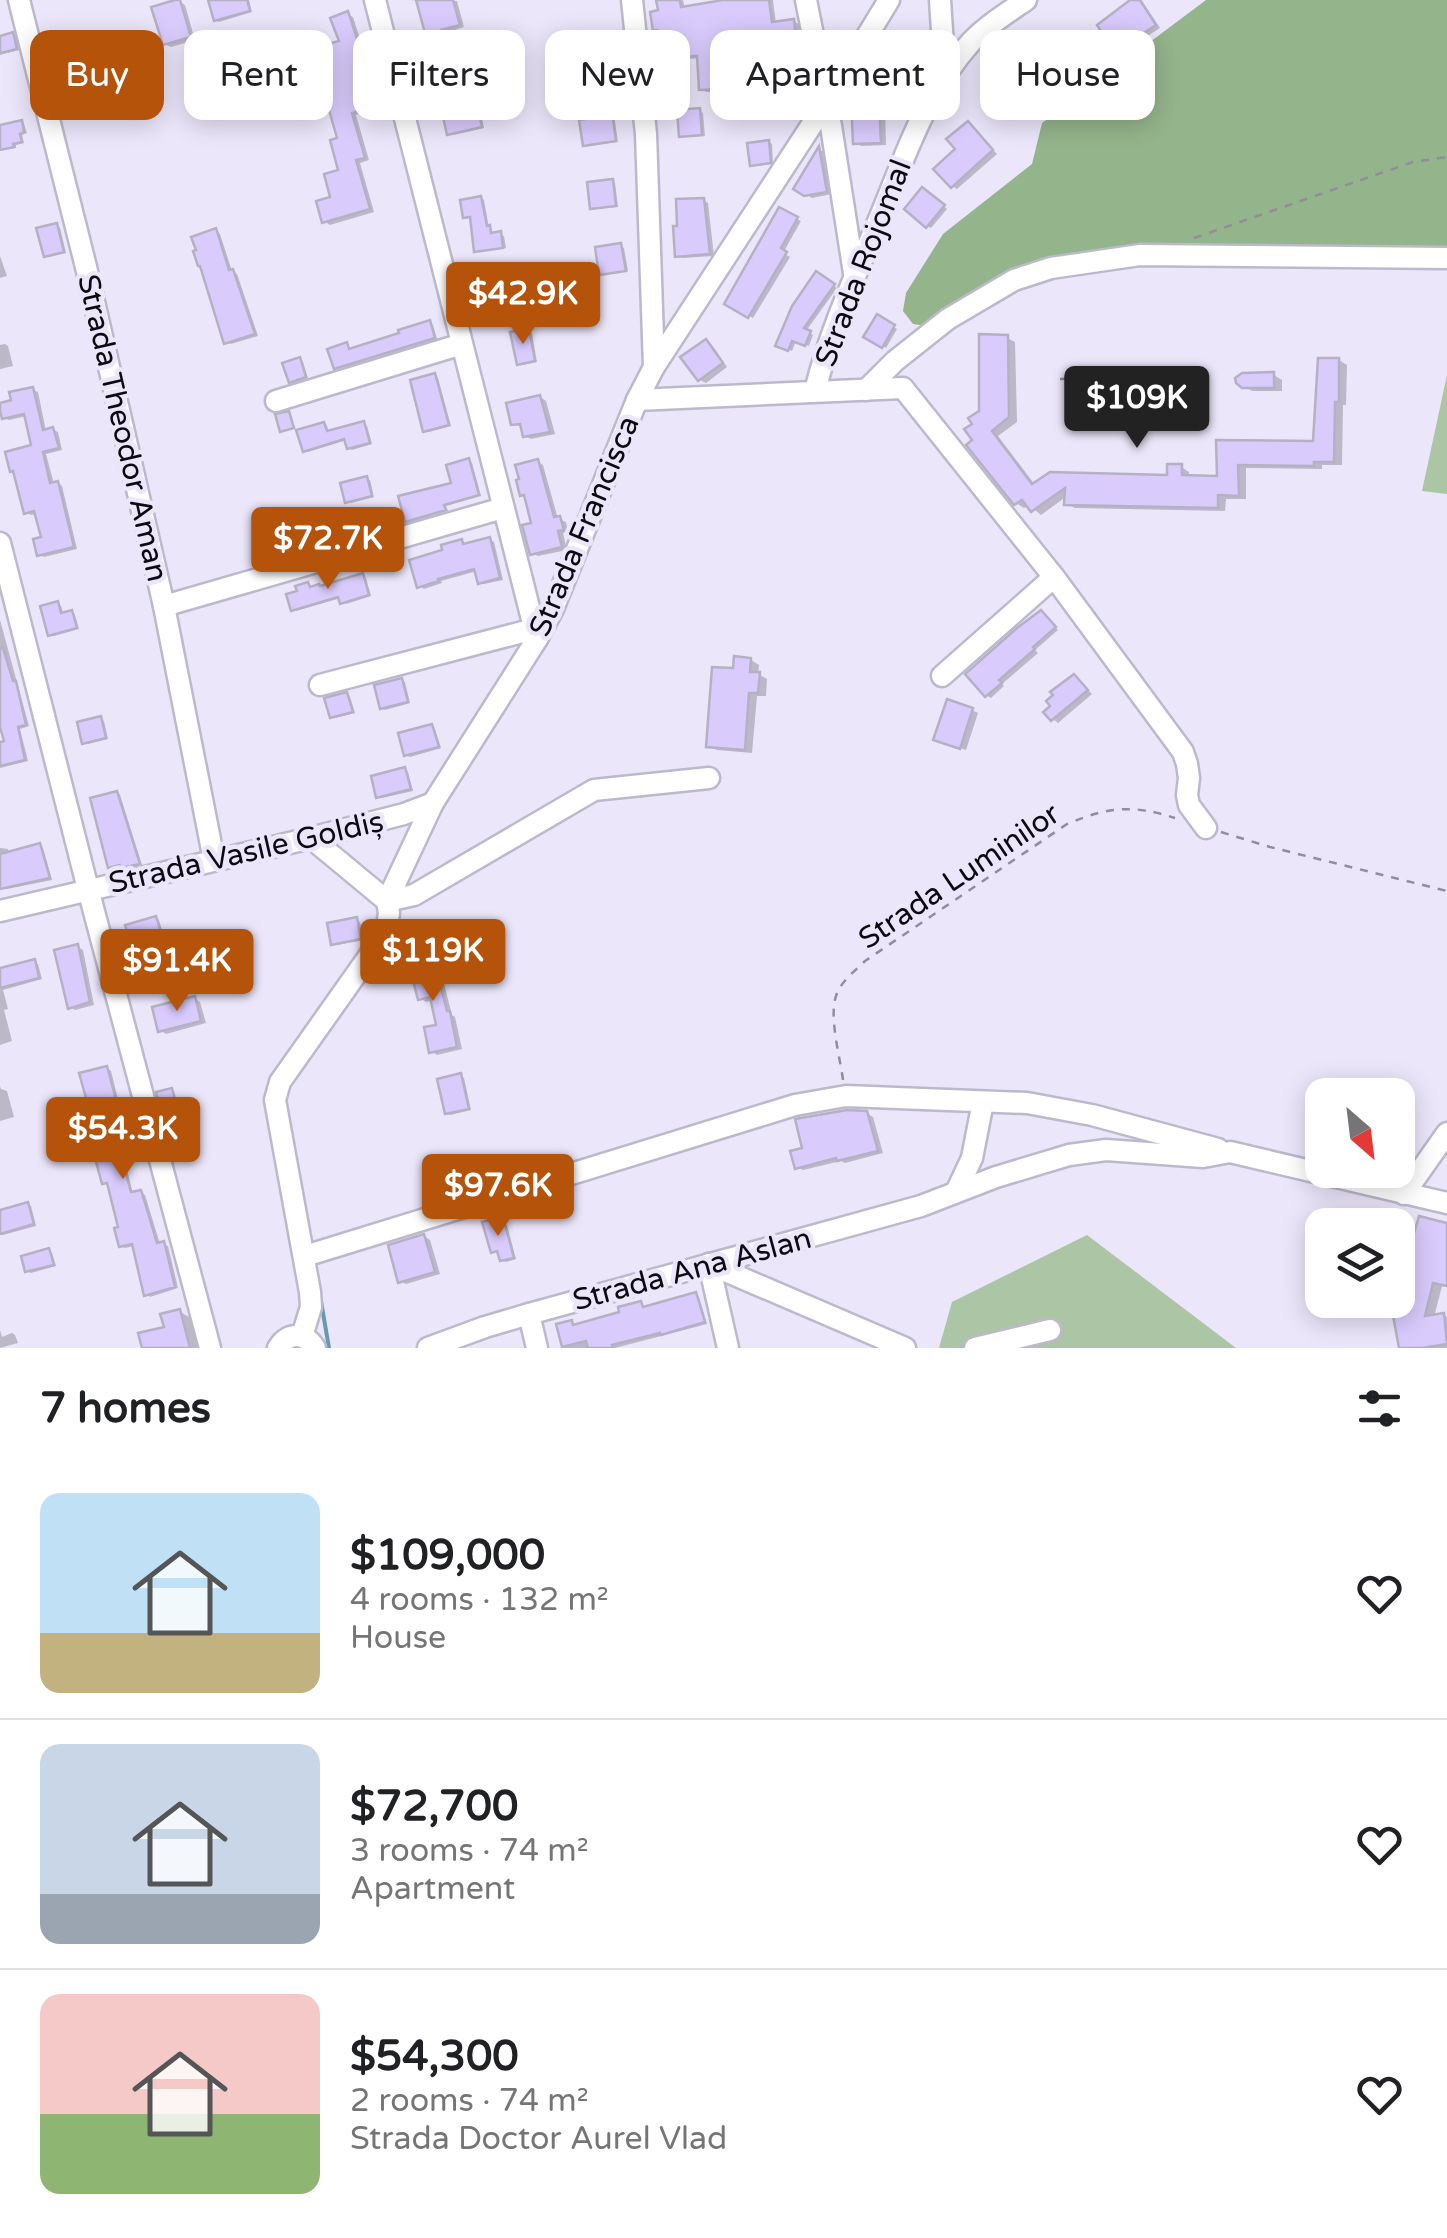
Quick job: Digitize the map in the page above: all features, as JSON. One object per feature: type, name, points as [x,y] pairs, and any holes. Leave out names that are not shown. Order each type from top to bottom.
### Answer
[{"type":"street","name":"Strada Theodor Aman","points":[[20,0],[164,606],[214,860]]},
{"type":"street","points":[[320,685],[535,634],[375,0]]},
{"type":"street","points":[[632,0],[646,134],[654,367]]},
{"type":"street","points":[[806,0],[812,30]]},
{"type":"street","name":"Strada Francisca","points":[[871,30],[889,0]]},
{"type":"street","points":[[940,0],[942,30]]},
{"type":"street","name":"Strada Rojomal","points":[[960,58],[980,33],[1026,0]]},
{"type":"street","name":"Strada Francisca","points":[[308,1342],[311,1307],[305,1256],[274,1100],[280,1082],[386,932],[390,914],[387,901],[433,803],[566,582],[637,400],[654,367],[815,120]]},
{"type":"street","points":[[829,120],[855,276]]},
{"type":"street","name":"Strada Rojomal","points":[[816,391],[833,327],[921,120]]},
{"type":"street","points":[[866,390],[948,318],[1014,280],[1051,268],[1140,255],[1447,258]]},
{"type":"street","points":[[276,401],[462,344]]},
{"type":"street","name":"Strada Francisca","points":[[637,400],[903,388],[1054,577]]},
{"type":"street","points":[[164,606],[504,508]]},
{"type":"street","points":[[0,543],[210,1348]]},
{"type":"street","points":[[942,676],[1054,577],[1183,752],[1188,764],[1189,805],[1206,828]]},
{"type":"street","points":[[312,838],[387,901],[414,895],[594,790],[709,778]]},
{"type":"street","name":"Strada Vasile Goldiș","points":[[0,911],[312,838],[433,803]]},
{"type":"street","name":"Strada Ana Aslan","points":[[305,1256],[774,1111],[846,1096],[1027,1103],[1060,1108],[1447,1204]]},
{"type":"street","points":[[956,1192],[972,1158],[983,1102]]},
{"type":"street","points":[[1404,1194],[1447,1132]]},
{"type":"street","name":"Strada Ana Aslan","points":[[428,1348],[530,1314],[921,1206],[1069,1155],[1106,1150],[1203,1157],[1230,1152]]},
{"type":"street","points":[[709,1264],[728,1348]]},
{"type":"street","points":[[709,1264],[906,1348]]},
{"type":"street","points":[[530,1314],[537,1348]]},
{"type":"street","points":[[975,1348],[1050,1330]]},
{"type":"street","points":[[278,1348],[289,1337],[308,1342]]},
{"type":"path","points":[[1197,237],[1414,162],[1447,156]]},
{"type":"path","points":[[1060,379],[1128,377]]},
{"type":"path","name":"Strada Luminilor","points":[[846,1096],[834,1018],[835,996],[865,961],[1067,824],[1096,812],[1119,809],[1142,809],[1176,818]]},
{"type":"path","points":[[1206,828],[1270,848],[1447,891]]},
{"type":"green space","points":[[1206,0],[1447,0],[1447,266],[1155,260],[1022,282],[927,326],[913,324],[903,311],[906,293],[943,234],[1032,164],[1042,123],[1155,120],[1155,38]]},
{"type":"green space","points":[[1447,375],[1447,494],[1422,491]]},
{"type":"green space","points":[[1087,1235],[1236,1348],[939,1348],[952,1302]]},
{"type":"building","points":[[180,0],[189,30],[184,30],[184,39],[164,45],[164,30],[158,30],[151,7]]},
{"type":"building","points":[[208,0],[247,0],[250,11],[214,21]]},
{"type":"building","points":[[416,0],[453,0],[460,25],[424,30]]},
{"type":"building","points":[[656,0],[680,0],[681,7],[723,0],[769,0],[772,22],[794,19],[795,30],[710,30],[710,90],[699,90],[697,56],[690,57],[690,30],[653,30],[650,12],[658,10]]},
{"type":"building","points":[[1130,0],[1140,0],[1156,25],[1148,30],[1100,30],[1097,25]]},
{"type":"building","points":[[348,11],[354,30],[352,113],[365,158],[356,160],[370,209],[322,223],[316,201],[330,197],[324,174],[338,170],[330,140],[337,138],[332,120],[333,43],[339,41],[330,18]]},
{"type":"building","points":[[13,32],[17,49],[0,53],[0,36]]},
{"type":"building","points":[[700,108],[702,135],[679,137],[678,120],[690,120],[690,109]]},
{"type":"building","points":[[22,120],[22,142],[0,150],[0,125]]},
{"type":"building","points":[[444,120],[481,120],[482,127],[447,135]]},
{"type":"building","points":[[579,120],[613,120],[616,141],[583,146]]},
{"type":"building","points":[[852,120],[880,120],[881,143],[853,144]]},
{"type":"building","points":[[968,121],[993,150],[951,188],[933,169],[955,149],[946,139]]},
{"type":"building","points":[[769,140],[771,163],[750,166],[747,143]]},
{"type":"building","points":[[819,146],[827,192],[804,196],[793,189]]},
{"type":"building","points":[[613,179],[616,206],[590,209],[587,182]]},
{"type":"building","points":[[922,187],[945,205],[926,228],[904,209]]},
{"type":"building","points":[[481,196],[487,226],[490,225],[491,233],[501,231],[503,248],[474,252],[470,217],[463,218],[460,200]]},
{"type":"building","points":[[704,198],[710,254],[675,257],[676,199]]},
{"type":"building","points":[[779,207],[798,217],[781,248],[787,252],[748,318],[724,304]]},
{"type":"building","points":[[57,223],[64,252],[44,257],[36,228]]},
{"type":"building","points":[[216,228],[255,334],[224,344],[191,237]]},
{"type":"building","points":[[621,243],[626,271],[599,275],[595,247]]},
{"type":"building","points":[[816,271],[835,284],[804,328],[811,331],[805,346],[792,341],[788,351],[775,346],[792,306]]},
{"type":"building","points":[[877,314],[895,325],[882,348],[863,337]]},
{"type":"building","points":[[430,320],[435,338],[334,369],[327,349],[347,342],[349,349]]},
{"type":"building","points":[[529,329],[535,361],[517,365],[510,332]]},
{"type":"building","points":[[979,334],[1008,335],[1009,417],[992,431],[1032,484],[1050,472],[1167,475],[1167,464],[1182,464],[1182,475],[1217,476],[1216,440],[1313,441],[1318,358],[1339,358],[1334,462],[1314,462],[1314,466],[1238,465],[1239,496],[1218,495],[1218,508],[1064,505],[1065,488],[1031,512],[1022,500],[1014,505],[966,445],[972,440],[964,429],[972,424],[968,418],[979,411]]},
{"type":"building","points":[[706,339],[723,363],[698,381],[680,357]]},
{"type":"building","points":[[300,357],[306,377],[289,383],[282,363]]},
{"type":"building","points":[[1274,372],[1274,388],[1242,388],[1236,383],[1235,378],[1242,373]]},
{"type":"building","points":[[435,373],[449,425],[423,432],[410,380]]},
{"type":"building","points":[[33,387],[43,430],[53,427],[59,448],[43,452],[50,483],[58,481],[74,547],[37,556],[33,539],[41,537],[34,511],[24,514],[5,452],[31,445],[24,414],[2,419],[0,411],[0,403],[11,400],[9,392]]},
{"type":"building","points":[[540,395],[550,432],[523,437],[520,424],[511,425],[506,403]]},
{"type":"building","points":[[289,411],[294,428],[280,432],[275,414]]},
{"type":"building","points":[[364,421],[370,443],[347,449],[344,439],[303,452],[296,430],[324,422],[327,431]]},
{"type":"building","points":[[469,458],[479,495],[405,522],[398,496],[451,483],[446,465]]},
{"type":"building","points":[[538,459],[554,517],[560,516],[564,530],[558,531],[562,547],[530,555],[522,525],[531,523],[524,495],[520,496],[515,465]]},
{"type":"building","points":[[367,476],[372,496],[345,503],[340,483]]},
{"type":"building","points":[[317,525],[323,546],[271,561],[265,540]]},
{"type":"building","points":[[490,537],[500,578],[478,584],[474,569],[417,588],[409,560],[462,539],[463,544]]},
{"type":"building","points":[[363,573],[369,595],[340,604],[338,597],[291,611],[286,594],[297,591],[295,586],[308,582],[310,587],[320,586]]},
{"type":"building","points":[[58,601],[61,613],[72,610],[77,628],[48,636],[40,606]]},
{"type":"building","points":[[1041,610],[1056,627],[985,697],[965,674]]},
{"type":"building","points":[[0,648],[16,681],[26,725],[18,727],[25,760],[0,766],[0,742],[4,741],[0,727]]},
{"type":"building","points":[[734,656],[751,658],[750,672],[760,672],[758,693],[749,693],[745,750],[706,747],[712,667],[733,668]]},
{"type":"building","points":[[1074,674],[1088,690],[1051,721],[1043,712],[1050,706],[1046,701],[1053,695],[1050,692]]},
{"type":"building","points":[[402,678],[408,702],[380,709],[374,685]]},
{"type":"building","points":[[347,692],[353,712],[330,718],[324,698]]},
{"type":"building","points":[[947,699],[973,708],[960,749],[933,740]]},
{"type":"building","points":[[101,716],[106,738],[82,744],[77,722]]},
{"type":"building","points":[[432,724],[439,747],[404,756],[398,733]]},
{"type":"building","points":[[405,767],[411,789],[376,798],[371,776]]},
{"type":"building","points":[[117,791],[140,864],[108,868],[90,798]]},
{"type":"building","points":[[40,843],[50,878],[0,889],[0,854]]},
{"type":"building","points":[[156,916],[163,939],[156,941],[168,980],[144,987],[125,925]]},
{"type":"building","points":[[357,917],[361,939],[331,945],[327,923]]},
{"type":"building","points":[[78,944],[90,1002],[68,1009],[54,950]]},
{"type":"building","points":[[432,954],[457,1047],[429,1053],[424,1027],[436,1025],[430,997],[418,1000],[408,961]]},
{"type":"building","points":[[35,959],[39,978],[0,988],[0,968]]},
{"type":"building","points":[[195,996],[201,1021],[158,1032],[152,1007]]},
{"type":"building","points":[[107,1066],[127,1141],[118,1144],[131,1192],[141,1190],[157,1243],[164,1241],[175,1287],[144,1296],[132,1244],[119,1247],[107,1183],[102,1184],[95,1158],[103,1155],[93,1119],[90,1116],[75,1120],[70,1102],[86,1098],[79,1073]]},
{"type":"building","points":[[461,1073],[469,1109],[445,1114],[437,1079]]},
{"type":"building","points":[[172,1088],[176,1103],[160,1108],[156,1092]]},
{"type":"building","points":[[847,1110],[867,1111],[878,1151],[795,1169],[790,1151],[802,1148],[795,1119]]},
{"type":"building","points":[[28,1202],[34,1224],[0,1234],[0,1210]]},
{"type":"building","points":[[1419,1216],[1447,1223],[1447,1286],[1433,1283],[1425,1316],[1444,1313],[1447,1344],[1399,1348],[1393,1318],[1415,1318],[1415,1230]]},
{"type":"building","points":[[494,1219],[496,1223],[504,1221],[514,1258],[500,1261],[497,1251],[491,1253],[482,1222]]},
{"type":"building","points":[[424,1234],[435,1272],[398,1283],[388,1245]]},
{"type":"building","points":[[49,1248],[54,1265],[25,1272],[21,1256]]},
{"type":"building","points":[[696,1292],[705,1322],[612,1345],[613,1348],[588,1348],[586,1341],[562,1347],[556,1324],[572,1320],[573,1325],[619,1312],[618,1307],[641,1301],[643,1307]]},
{"type":"building","points":[[180,1309],[190,1348],[142,1348],[138,1333],[164,1327],[160,1314]]},
{"type":"waterway","points":[[321,1301],[329,1348]]}]
